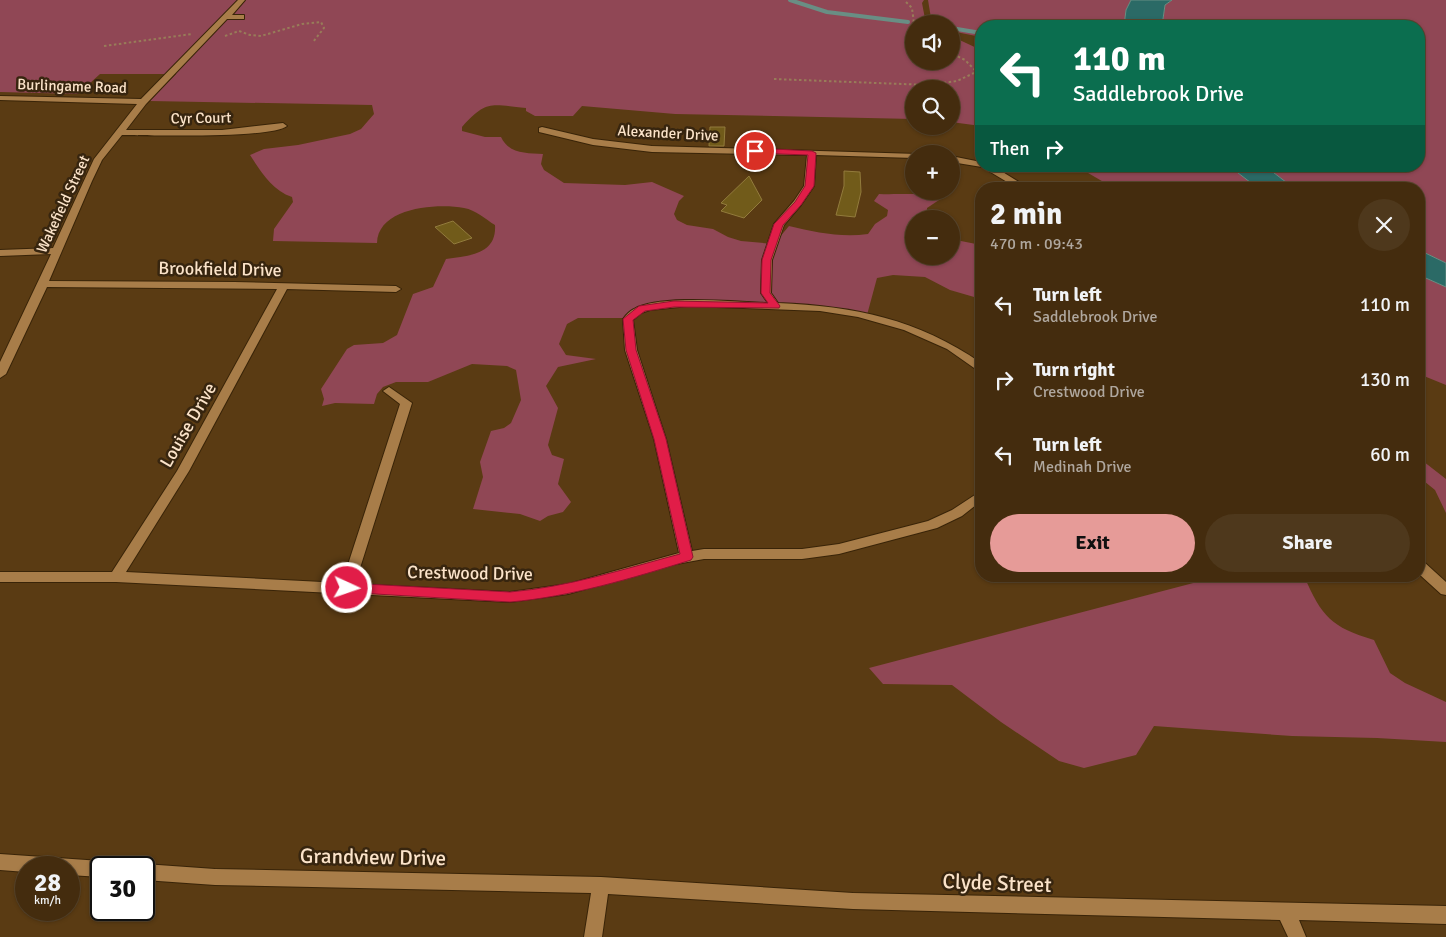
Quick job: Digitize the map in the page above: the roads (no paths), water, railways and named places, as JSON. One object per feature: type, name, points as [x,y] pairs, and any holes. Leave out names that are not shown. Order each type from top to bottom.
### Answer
[{"type":"street","name":"Wakefield Street","points":[[0,374],[3,360],[42,284],[98,159],[143,102],[242,0]]},
{"type":"street","points":[[225,17],[241,17]]},
{"type":"street","name":"Burlingame Road","points":[[0,98],[143,102]]},
{"type":"street","name":"Cyr Court","points":[[119,132],[234,132],[283,126]]},
{"type":"street","name":"Alexander Drive","points":[[542,130],[593,142],[652,149],[905,154]]},
{"type":"street","points":[[775,306],[766,293],[767,260],[778,224],[798,203],[810,186],[812,153]]},
{"type":"street","points":[[960,161],[975,164]]},
{"type":"street","points":[[996,172],[1014,182]]},
{"type":"street","points":[[0,253],[56,251]]},
{"type":"street","name":"Brookfield Drive","points":[[42,284],[396,289]]},
{"type":"street","name":"Louise Drive","points":[[116,577],[148,531],[228,390],[284,286]]},
{"type":"street","points":[[686,557],[660,439],[631,350],[628,319],[637,311],[648,307],[689,303],[775,306],[840,311],[893,324],[943,343],[975,364]]},
{"type":"street","points":[[347,588],[406,403],[389,391]]},
{"type":"street","name":"Crestwood Drive","points":[[0,576],[116,577],[510,597],[568,589],[686,557],[723,552],[802,554],[839,550],[932,525],[957,514],[975,500]]},
{"type":"street","points":[[1425,571],[1446,590]]},
{"type":"street","points":[[0,862],[90,868]]},
{"type":"street","name":"Grandview Drive","points":[[155,873],[215,876],[601,885]]},
{"type":"street","points":[[593,937],[601,885]]},
{"type":"street","name":"Clyde Street","points":[[601,885],[853,901],[1446,915]]},
{"type":"street","points":[[1286,912],[1297,937]]},
{"type":"water","points":[[1131,0],[1172,0],[1165,5],[1163,20],[1125,20],[1126,10]]},
{"type":"water","points":[[1237,172],[1273,172],[1286,182],[1250,182]]},
{"type":"water","points":[[1425,253],[1446,263],[1446,287],[1425,278]]},
{"type":"waterway","points":[[790,0],[827,12],[905,22]]},
{"type":"waterway","points":[[960,30],[975,32]]}]
